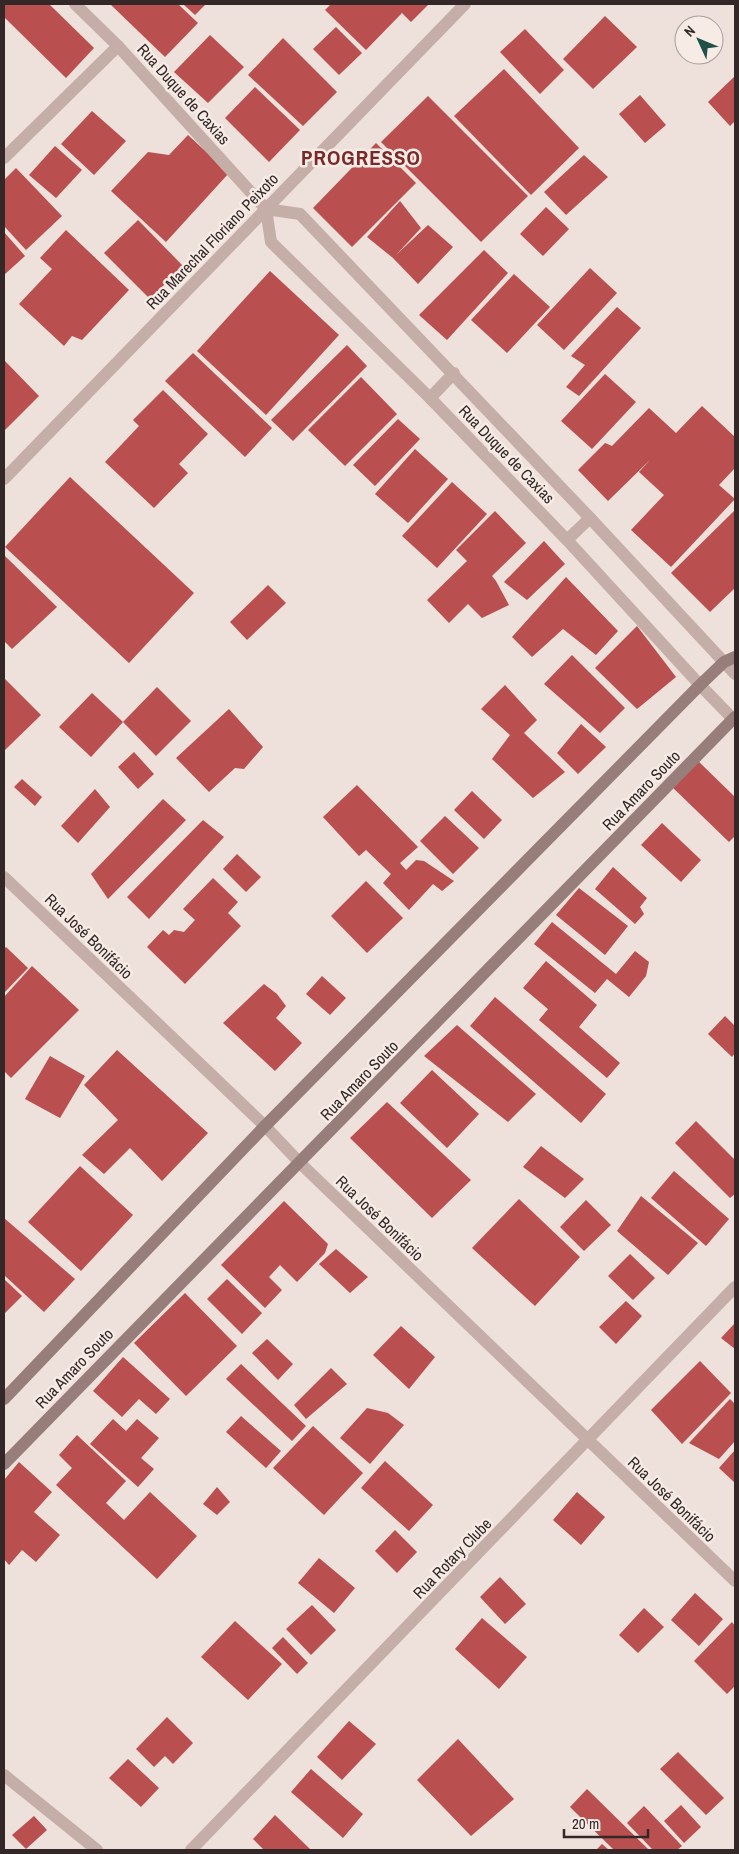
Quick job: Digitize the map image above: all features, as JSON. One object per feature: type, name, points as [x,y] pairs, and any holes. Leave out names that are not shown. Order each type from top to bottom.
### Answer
[{"type":"street","name":"Rua Duque de Caxias","points":[[75,4],[118,46],[266,209],[271,242],[430,398],[567,540],[700,685],[734,719]]},
{"type":"street","name":"Rua Marechal Floriano Peixoto","points":[[4,479],[465,4]]},
{"type":"street","points":[[4,158],[118,46]]},
{"type":"street","name":"Rua Duque de Caxias","points":[[266,209],[300,214],[590,518],[730,660],[735,674]]},
{"type":"street","points":[[430,398],[454,374]]},
{"type":"street","points":[[567,540],[590,518]]},
{"type":"street","name":"Rua Amaro Souto","points":[[4,1399],[265,1126],[700,685],[730,660]]},
{"type":"street","name":"Rua Amaro Souto","points":[[4,1464],[734,719]]},
{"type":"street","name":"Rua José Bonifácio","points":[[4,877],[265,1126],[300,1163],[735,1581]]},
{"type":"street","name":"Rua Rotary Clube","points":[[191,1850],[735,1287]]},
{"type":"street","points":[[4,1775],[97,1850]]},
{"type":"building","points":[[4,4],[49,4],[94,48],[66,78],[4,17]]},
{"type":"building","points":[[110,4],[178,4],[198,23],[165,57]]},
{"type":"building","points":[[183,4],[206,4],[195,15]]},
{"type":"building","points":[[331,4],[429,4],[411,22],[402,13],[366,50],[325,10]]},
{"type":"building","points":[[605,16],[637,47],[593,89],[563,59]]},
{"type":"building","points":[[336,27],[362,53],[339,75],[313,49]]},
{"type":"building","points":[[525,29],[564,70],[540,94],[500,52]]},
{"type":"building","points":[[210,35],[244,67],[208,103],[174,72]]},
{"type":"building","points":[[283,38],[337,92],[303,126],[248,75]]},
{"type":"building","points":[[504,69],[579,148],[531,195],[454,116]]},
{"type":"building","points":[[735,76],[735,121],[730,126],[708,102]]},
{"type":"building","points":[[255,87],[300,130],[269,162],[225,118]]},
{"type":"building","points":[[640,95],[666,125],[645,143],[619,114]]},
{"type":"building","points":[[428,96],[528,196],[481,242],[381,142]]},
{"type":"building","points":[[92,111],[126,141],[94,175],[61,144]]},
{"type":"building","points":[[188,135],[229,173],[166,242],[111,191],[148,152],[169,155]]},
{"type":"building","points":[[376,143],[416,183],[352,247],[313,208]]},
{"type":"building","points":[[55,146],[82,170],[56,198],[29,175]]},
{"type":"building","points":[[584,155],[608,177],[566,215],[544,192]]},
{"type":"building","points":[[16,168],[62,216],[26,250],[4,226],[4,180]]},
{"type":"building","points":[[400,201],[421,228],[396,255],[428,225],[453,247],[418,284],[393,258],[367,237]]},
{"type":"building","points":[[546,207],[569,229],[543,256],[520,234]]},
{"type":"building","points":[[138,220],[183,266],[150,299],[104,253]]},
{"type":"building","points":[[66,230],[129,290],[82,340],[72,336],[64,346],[19,304],[52,269],[40,258]]},
{"type":"building","points":[[4,232],[25,256],[4,275]]},
{"type":"building","points":[[484,250],[508,273],[447,340],[419,315]]},
{"type":"building","points":[[590,268],[617,293],[564,350],[537,325]]},
{"type":"building","points":[[270,271],[339,335],[266,415],[197,351]]},
{"type":"building","points":[[514,274],[550,307],[507,353],[471,320]]},
{"type":"building","points":[[617,307],[641,328],[579,396],[566,387],[585,365],[571,356]]},
{"type":"building","points":[[347,345],[367,366],[293,441],[271,420]]},
{"type":"building","points":[[193,353],[272,428],[245,457],[165,381]]},
{"type":"building","points":[[4,360],[39,396],[4,431]]},
{"type":"building","points":[[605,374],[636,402],[592,449],[561,421]]},
{"type":"building","points":[[361,377],[397,414],[345,466],[308,430]]},
{"type":"building","points":[[163,390],[208,434],[179,464],[188,473],[154,508],[105,462],[139,426],[133,420]]},
{"type":"building","points":[[702,406],[735,437],[735,468],[719,485],[735,499],[671,567],[631,530],[664,495],[639,472],[650,460],[608,501],[578,470],[605,443],[612,446],[649,408],[676,433]]},
{"type":"building","points":[[398,419],[420,439],[375,486],[353,465]]},
{"type":"building","points":[[415,449],[448,479],[408,523],[375,494]]},
{"type":"building","points":[[70,477],[194,593],[129,663],[5,547]]},
{"type":"building","points":[[452,482],[487,514],[437,568],[402,536]]},
{"type":"building","points":[[735,510],[735,588],[710,612],[671,573]]},
{"type":"building","points":[[495,511],[526,543],[492,576],[509,605],[482,618],[468,604],[449,623],[427,600],[467,561],[456,550]]},
{"type":"building","points":[[544,541],[565,564],[527,600],[504,582]]},
{"type":"building","points":[[5,556],[57,607],[12,649],[4,641]]},
{"type":"building","points":[[566,577],[618,631],[596,655],[563,629],[532,657],[512,637]]},
{"type":"building","points":[[268,585],[286,603],[247,640],[230,622]]},
{"type":"building","points":[[637,626],[676,677],[637,709],[595,668]]},
{"type":"building","points":[[572,655],[625,708],[600,733],[544,684]]},
{"type":"building","points":[[4,678],[41,715],[4,751]]},
{"type":"building","points":[[505,685],[537,720],[524,733],[565,772],[533,798],[492,759],[510,735],[481,709]]},
{"type":"building","points":[[157,687],[191,721],[156,756],[123,722]]},
{"type":"building","points":[[92,693],[123,722],[91,757],[59,727]]},
{"type":"building","points":[[229,709],[263,747],[244,769],[235,768],[209,792],[176,758]]},
{"type":"building","points":[[581,724],[606,747],[578,774],[557,753]]},
{"type":"building","points":[[134,752],[154,774],[138,789],[118,767]]},
{"type":"building","points":[[695,758],[735,797],[735,836],[729,842],[669,784]]},
{"type":"building","points":[[22,779],[42,797],[35,806],[14,787]]},
{"type":"building","points":[[357,785],[418,847],[400,863],[406,870],[416,860],[424,861],[454,881],[442,891],[433,884],[409,910],[383,883],[391,874],[366,850],[359,856],[323,817]]},
{"type":"building","points":[[95,789],[110,807],[78,843],[61,826]]},
{"type":"building","points":[[472,791],[502,820],[484,839],[454,810]]},
{"type":"building","points":[[163,799],[186,820],[108,899],[91,874]]},
{"type":"building","points":[[445,816],[479,848],[453,874],[420,841]]},
{"type":"building","points":[[203,820],[224,837],[149,919],[127,897]]},
{"type":"building","points":[[662,823],[701,860],[681,882],[641,845]]},
{"type":"building","points":[[237,854],[261,877],[246,892],[223,869]]},
{"type":"building","points":[[613,867],[647,898],[640,907],[644,914],[635,924],[595,889]]},
{"type":"building","points":[[213,878],[238,902],[228,913],[241,926],[185,984],[147,947],[163,930],[169,935],[174,930],[184,932],[195,920],[183,909]]},
{"type":"building","points":[[366,881],[403,918],[367,953],[331,916]]},
{"type":"building","points":[[579,888],[628,926],[605,955],[556,915]]},
{"type":"building","points":[[552,922],[616,974],[635,951],[649,962],[646,976],[629,997],[607,979],[595,993],[534,944]]},
{"type":"building","points":[[6,947],[28,968],[4,993],[4,949]]},
{"type":"building","points":[[546,961],[597,1005],[579,1027],[620,1063],[607,1078],[539,1020],[548,1009],[523,988]]},
{"type":"building","points":[[32,966],[79,1010],[11,1078],[4,1071],[4,997]]},
{"type":"building","points":[[322,976],[346,998],[330,1015],[306,994]]},
{"type":"building","points":[[264,984],[277,994],[286,1006],[276,1018],[302,1043],[275,1071],[223,1023]]},
{"type":"building","points":[[495,997],[606,1094],[581,1123],[470,1026]]},
{"type":"building","points":[[725,1016],[735,1026],[735,1053],[732,1057],[708,1034]]},
{"type":"building","points":[[457,1025],[536,1094],[508,1122],[424,1056]]},
{"type":"building","points":[[117,1050],[208,1133],[162,1181],[130,1148],[104,1174],[82,1155],[118,1120],[84,1085]]},
{"type":"building","points":[[50,1056],[85,1076],[60,1118],[25,1099]]},
{"type":"building","points":[[432,1070],[479,1114],[447,1148],[400,1103]]},
{"type":"building","points":[[387,1102],[471,1180],[432,1218],[350,1138]]},
{"type":"building","points":[[696,1121],[735,1160],[735,1194],[730,1198],[675,1143]]},
{"type":"building","points":[[541,1146],[584,1179],[565,1198],[523,1167]]},
{"type":"building","points":[[80,1166],[133,1215],[81,1271],[28,1222]]},
{"type":"building","points":[[674,1171],[729,1219],[706,1246],[651,1198]]},
{"type":"building","points":[[641,1196],[698,1243],[668,1275],[617,1231]]},
{"type":"building","points":[[519,1199],[580,1257],[535,1306],[472,1248]]},
{"type":"building","points":[[586,1200],[611,1225],[584,1251],[560,1227]]},
{"type":"building","points":[[284,1201],[328,1244],[325,1253],[297,1282],[280,1265],[269,1277],[282,1290],[265,1308],[221,1265]]},
{"type":"building","points":[[4,1218],[75,1279],[44,1312],[4,1275]]},
{"type":"building","points":[[336,1249],[368,1277],[350,1293],[319,1264]]},
{"type":"building","points":[[630,1254],[655,1278],[633,1300],[608,1276]]},
{"type":"building","points":[[4,1279],[22,1296],[4,1314]]},
{"type":"building","points":[[227,1279],[262,1313],[242,1334],[207,1299]]},
{"type":"building","points":[[185,1293],[237,1346],[186,1396],[134,1343]]},
{"type":"building","points":[[626,1301],[642,1316],[616,1344],[599,1327]]},
{"type":"building","points":[[735,1323],[735,1349],[721,1338]]},
{"type":"building","points":[[401,1326],[435,1357],[409,1389],[373,1355]]},
{"type":"building","points":[[267,1339],[293,1364],[278,1380],[252,1353]]},
{"type":"building","points":[[123,1357],[170,1399],[156,1414],[139,1399],[122,1417],[93,1391]]},
{"type":"building","points":[[700,1361],[731,1393],[682,1444],[651,1410]]},
{"type":"building","points":[[241,1364],[306,1426],[292,1441],[226,1379]]},
{"type":"building","points":[[331,1368],[347,1384],[306,1419],[294,1405]]},
{"type":"building","points":[[730,1399],[735,1404],[735,1441],[719,1459],[689,1443]]},
{"type":"building","points":[[367,1408],[388,1413],[404,1425],[370,1464],[340,1438]]},
{"type":"building","points":[[241,1416],[281,1451],[266,1468],[226,1432]]},
{"type":"building","points":[[113,1419],[126,1431],[137,1419],[159,1438],[141,1458],[154,1469],[138,1487],[90,1444]]},
{"type":"building","points":[[313,1426],[363,1473],[324,1515],[273,1468]]},
{"type":"building","points":[[77,1435],[126,1481],[106,1503],[124,1520],[150,1492],[197,1536],[157,1579],[56,1485],[72,1468],[59,1455]]},
{"type":"building","points":[[735,1450],[735,1483],[719,1468]]},
{"type":"building","points":[[385,1461],[433,1505],[409,1531],[361,1488]]},
{"type":"building","points":[[19,1462],[52,1492],[34,1512],[60,1535],[36,1562],[22,1550],[9,1565],[4,1559],[4,1480]]},
{"type":"building","points":[[217,1487],[230,1502],[217,1515],[203,1504]]},
{"type":"building","points":[[577,1492],[605,1517],[581,1545],[553,1520]]},
{"type":"building","points":[[395,1530],[417,1552],[397,1573],[375,1551]]},
{"type":"building","points":[[319,1558],[355,1588],[334,1613],[298,1583]]},
{"type":"building","points":[[500,1577],[526,1604],[505,1624],[480,1597]]},
{"type":"building","points":[[695,1593],[723,1619],[699,1646],[671,1620]]},
{"type":"building","points":[[312,1605],[336,1630],[311,1655],[286,1629]]},
{"type":"building","points":[[644,1608],[664,1627],[638,1653],[619,1635]]},
{"type":"building","points":[[482,1618],[527,1657],[499,1689],[455,1649]]},
{"type":"building","points":[[235,1621],[282,1664],[248,1700],[201,1657]]},
{"type":"building","points":[[732,1622],[735,1626],[735,1686],[727,1694],[694,1661]]},
{"type":"building","points":[[283,1637],[308,1663],[297,1674],[272,1648]]},
{"type":"building","points":[[167,1717],[193,1743],[173,1764],[165,1756],[154,1767],[136,1749]]},
{"type":"building","points":[[349,1721],[376,1744],[342,1780],[317,1757]]},
{"type":"building","points":[[458,1739],[514,1799],[471,1836],[417,1780]]},
{"type":"building","points":[[678,1752],[724,1798],[706,1815],[660,1769]]},
{"type":"building","points":[[128,1759],[159,1788],[141,1807],[109,1778]]},
{"type":"building","points":[[311,1769],[363,1814],[343,1838],[291,1792]]},
{"type":"building","points":[[587,1789],[649,1850],[614,1850],[570,1807]]},
{"type":"building","points":[[681,1805],[701,1827],[684,1843],[664,1821]]},
{"type":"building","points":[[644,1806],[682,1846],[677,1850],[653,1850],[627,1823]]},
{"type":"building","points":[[275,1815],[311,1850],[264,1850],[253,1839]]},
{"type":"building","points":[[34,1816],[47,1830],[26,1849],[12,1835]]},
{"type":"building","points":[[602,1844],[609,1850],[596,1850]]},
{"type":"district","name":"PROGRESSO","points":[[361,157]]}]
